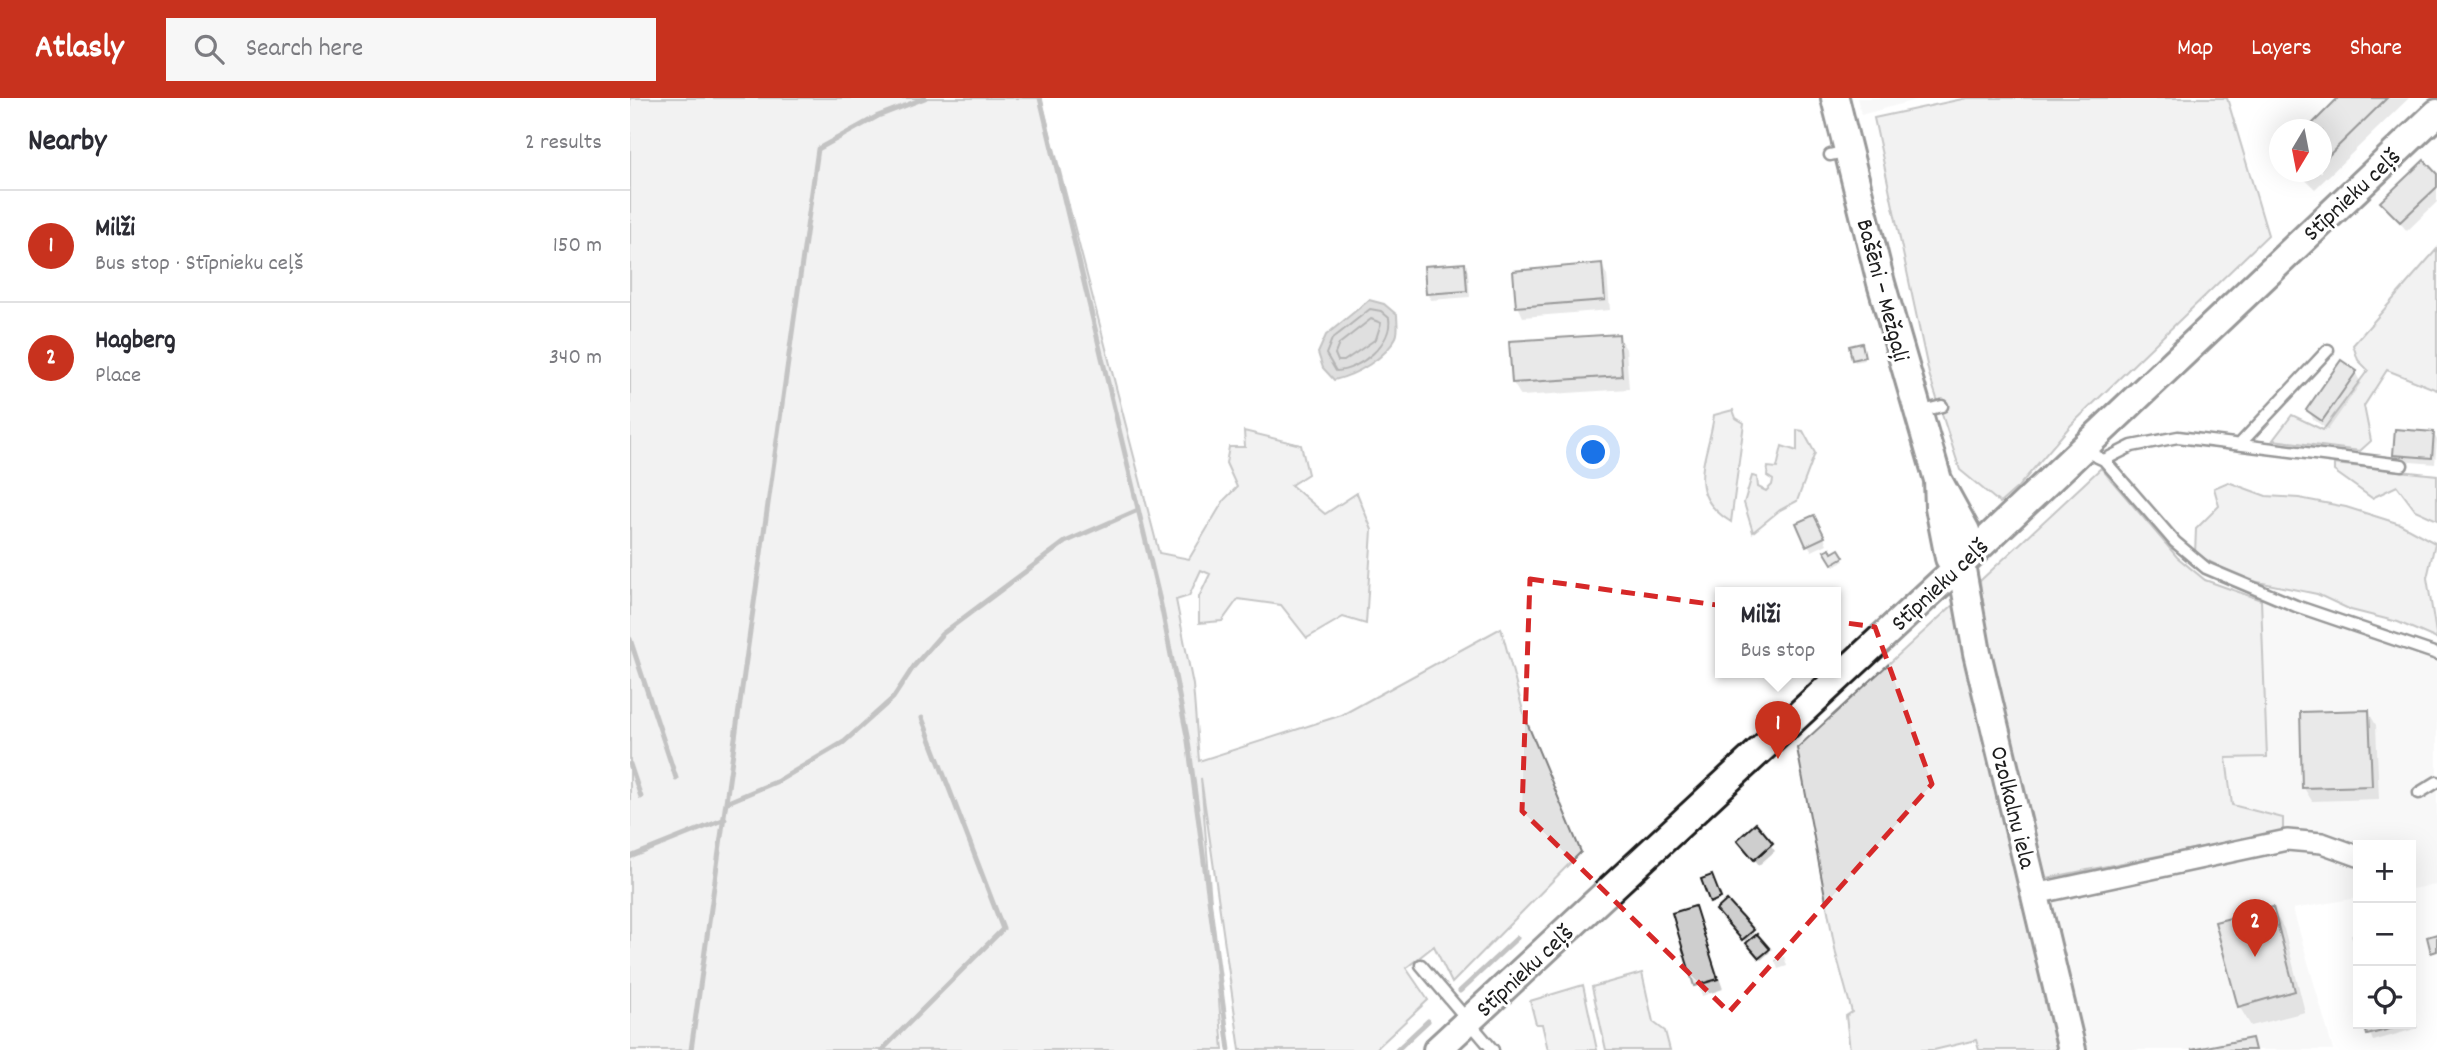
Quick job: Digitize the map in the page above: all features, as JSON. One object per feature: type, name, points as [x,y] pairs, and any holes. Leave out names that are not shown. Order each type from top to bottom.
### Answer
[{"type":"main road","name":"Bašēni – Mežgaļi","points":[[1835,98],[1839,153],[1881,283],[1930,409],[1939,507],[1949,558],[1961,564]]},
{"type":"main road","name":"Stīpnieku ceļš","points":[[1841,675],[2437,113]]},
{"type":"main road","name":"Ozolkalnu iela","points":[[1961,564],[1977,653],[2072,1050]]},
{"type":"main road","name":"Stīpnieku ceļš","points":[[1437,1050],[1838,678]]},
{"type":"street","points":[[2035,894],[2287,840],[2322,843],[2353,854]]},
{"type":"lane","points":[[2240,444],[2328,350]]},
{"type":"lane","points":[[2104,460],[2132,446],[2178,437],[2402,465]]},
{"type":"lane","points":[[2080,449],[2104,460],[2175,542],[2206,568],[2295,606],[2437,654]]},
{"type":"lane","points":[[2419,793],[2437,782]]},
{"type":"lane","points":[[1421,965],[1493,1050]]},
{"type":"highlighted area","points":[[1530,579],[1875,627],[1932,784],[1729,1012],[1522,811]]},
{"type":"shaded area","points":[[630,98],[1041,98],[1159,553],[1189,559],[1224,500],[1237,487],[1226,463],[1229,447],[1245,447],[1244,431],[1301,445],[1308,474],[1291,485],[1325,514],[1357,493],[1372,530],[1366,624],[1343,617],[1307,638],[1281,605],[1238,599],[1222,621],[1199,623],[1199,597],[1210,574],[1201,570],[1189,596],[1176,600],[1193,685],[1199,761],[1342,715],[1501,628],[1525,718],[1581,852],[1452,983],[1434,946],[1406,968],[1428,1000],[1375,1050],[1240,1050],[1201,778],[1223,1050],[630,1050]]},
{"type":"shaded area","points":[[1857,98],[1923,98],[1861,115]]},
{"type":"shaded area","points":[[1967,98],[2227,98],[2268,235],[2071,425],[2018,487],[2000,503],[1960,470],[1929,374],[1874,118]]},
{"type":"shaded area","points":[[2437,249],[2437,390],[2387,370],[2364,406],[2371,441],[2360,451],[2273,440],[2292,415],[2323,430],[2368,370],[2358,360],[2353,345]]},
{"type":"shaded area","points":[[1733,410],[1736,418],[1744,423],[1731,522],[1716,511],[1707,499],[1702,473],[1714,415]]},
{"type":"shaded area","points":[[1797,430],[1803,431],[1815,453],[1797,501],[1780,510],[1753,532],[1744,503],[1752,476],[1757,477],[1758,487],[1766,491],[1772,485],[1773,480],[1767,476],[1768,467],[1777,468],[1782,446],[1797,451]]},
{"type":"shaded area","points":[[2334,464],[2437,475],[2437,520],[2415,510],[2397,486],[2372,498],[2334,471]]},
{"type":"shaded area","points":[[2101,468],[2177,557],[2205,580],[2261,600],[2267,757],[2226,758],[2232,805],[2283,818],[2283,831],[2042,879],[1987,637],[1980,581]]},
{"type":"shaded area","points":[[2228,482],[2266,496],[2299,498],[2346,507],[2400,524],[2435,543],[2427,578],[2437,639],[2398,622],[2351,610],[2317,594],[2243,579],[2195,554],[2196,529],[2219,506],[2214,488]]},
{"type":"shaded area","points":[[2261,600],[2437,661],[2437,885],[2416,888],[2416,840],[2353,840],[2353,899],[2293,909],[2333,1050],[2085,1050],[2042,879],[2283,831],[2283,818],[2232,805],[2226,757],[2267,756]]},
{"type":"shaded area","points":[[1954,604],[2059,1050],[1979,1050],[1976,1040],[1934,1050],[1850,1050],[1846,1016],[1852,1012],[1836,954],[1797,748]]},
{"type":"shaded area","points":[[1642,973],[1653,1022],[1665,1031],[1670,1050],[1606,1050],[1592,987]]},
{"type":"shaded area","points":[[1583,985],[1597,1050],[1548,1050],[1542,1024],[1536,1024],[1530,1001]]},
{"type":"water","points":[[1369,300],[1384,304],[1397,315],[1396,337],[1378,359],[1352,374],[1334,380],[1323,368],[1318,353],[1326,335]]},
{"type":"building","points":[[2338,98],[2387,98],[2332,152],[2332,119],[2317,119]]},
{"type":"building","points":[[2424,160],[2437,174],[2437,187],[2400,222],[2380,202]]},
{"type":"building","points":[[1465,263],[1467,291],[1426,294],[1424,266]]},
{"type":"building","points":[[1602,263],[1605,300],[1516,307],[1513,271]]},
{"type":"building","points":[[1619,334],[1622,376],[1512,383],[1509,341]]},
{"type":"building","points":[[1862,343],[1865,357],[1852,360],[1849,346]]},
{"type":"building","points":[[2341,360],[2357,371],[2322,421],[2306,410]]},
{"type":"building","points":[[2395,429],[2434,432],[2432,458],[2393,455]]},
{"type":"building","points":[[1814,515],[1825,537],[1806,546],[1796,523]]},
{"type":"building","points":[[1830,548],[1832,553],[1839,549],[1844,557],[1832,564],[1824,551]]},
{"type":"building","points":[[2369,710],[2372,786],[2302,788],[2300,712]]},
{"type":"building","points":[[1756,823],[1773,843],[1754,860],[1737,840]]},
{"type":"building","points":[[1712,875],[1721,898],[1710,903],[1701,879]]},
{"type":"building","points":[[1727,900],[1754,930],[1742,940],[1716,910]]},
{"type":"building","points":[[1695,906],[1718,979],[1694,986],[1672,913]]},
{"type":"building","points":[[2273,907],[2295,991],[2238,1007],[2215,922]]},
{"type":"building","points":[[1757,934],[1770,949],[1759,958],[1746,943]]},
{"type":"building","points":[[2437,934],[2437,951],[2431,953],[2427,937]]},
{"type":"building","points":[[2365,1029],[2390,1029],[2367,1035]]},
{"type":"building","points":[[2252,1038],[2255,1050],[2191,1050]]},
{"type":"waterway","points":[[691,1050],[818,149],[878,116],[925,98]]},
{"type":"waterway","points":[[1040,98],[1161,605],[1188,741],[1229,1050]]},
{"type":"waterway","points":[[728,802],[778,781],[844,742],[893,698],[914,666],[942,634],[1065,542],[1138,510]]},
{"type":"waterway","points":[[630,639],[676,778]]},
{"type":"waterway","points":[[882,1050],[1003,929],[922,718]]},
{"type":"waterway","points":[[630,764],[641,797]]},
{"type":"waterway","points":[[630,857],[725,819]]},
{"type":"waterway","points":[[1460,991],[1517,938]]},
{"type":"waterway","points":[[1397,1050],[1428,1021]]},
{"type":"place","name":"Milži","points":[[1778,759]]},
{"type":"place","name":"Hagberg","points":[[2255,957]]}]
